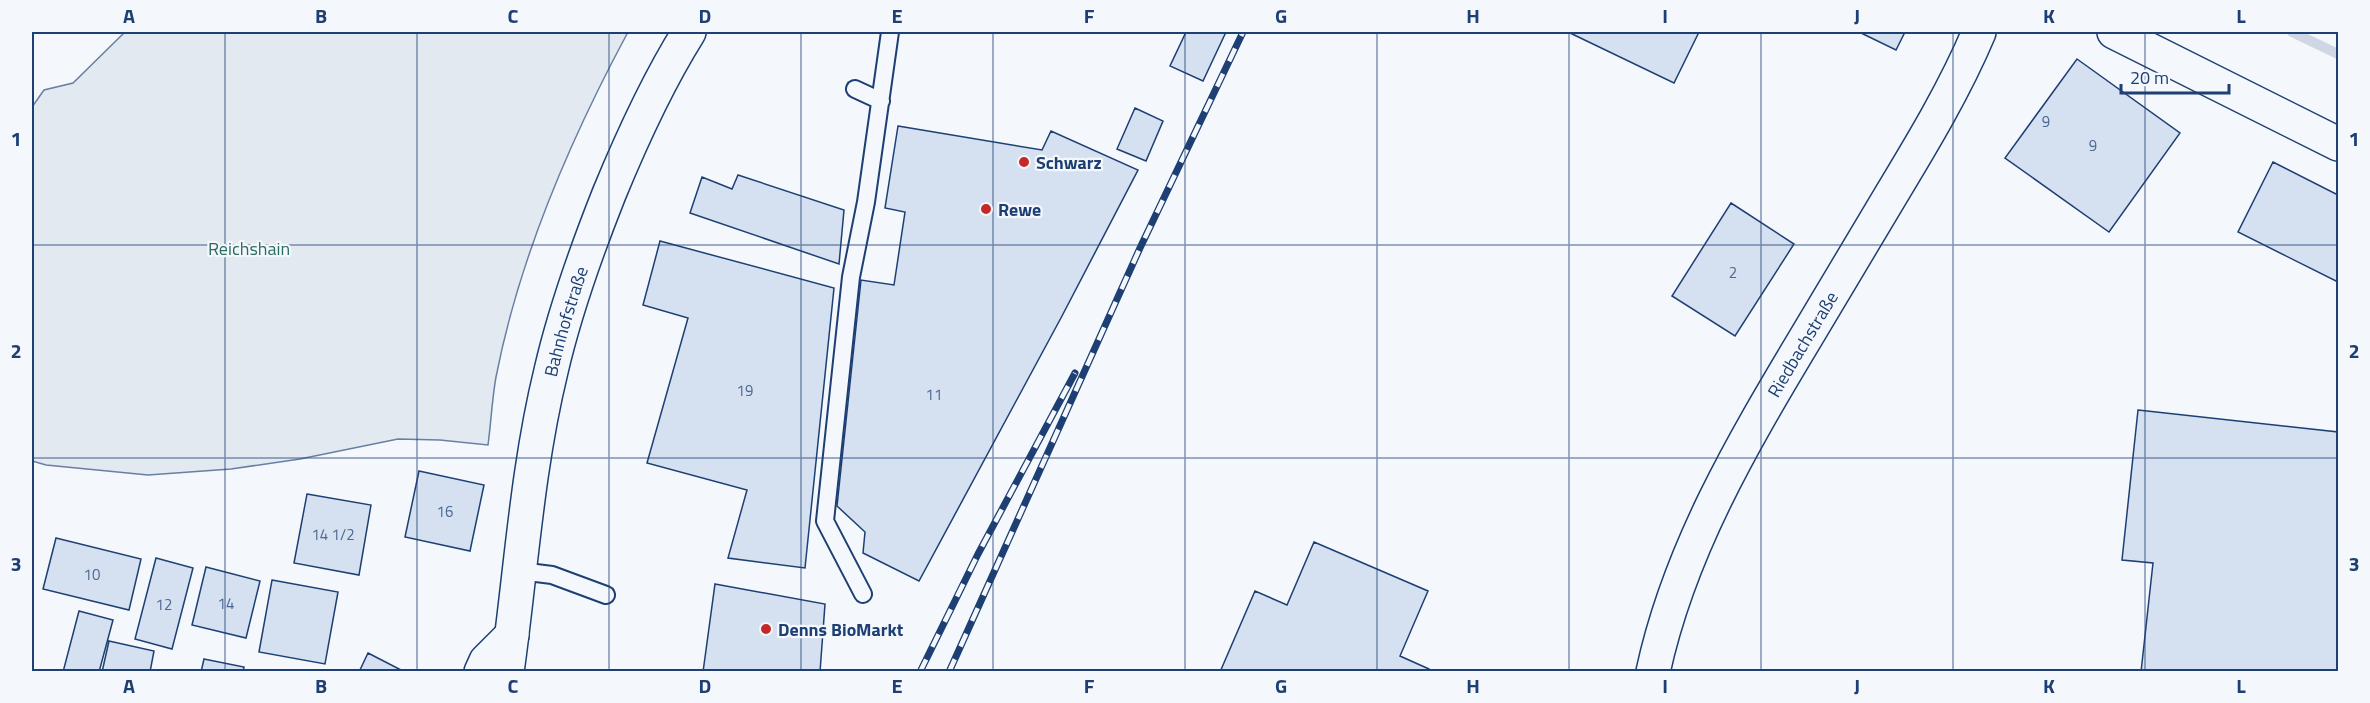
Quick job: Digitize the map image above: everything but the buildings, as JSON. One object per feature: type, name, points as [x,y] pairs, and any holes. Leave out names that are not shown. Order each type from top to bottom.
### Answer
[{"type":"street","name":"Bahnhofstraße","points":[[507,672],[532,472],[550,372],[580,265],[623,160],[652,97],[689,32]]},
{"type":"street","name":"Riedbachstraße","points":[[1653,672],[1662,632],[1673,600],[1696,540],[1716,497],[1775,389],[1916,154],[1956,82],[1979,32]]},
{"type":"street","points":[[2114,32],[2338,144]]},
{"type":"street","points":[[481,672],[486,661],[512,635]]},
{"type":"street","points":[[512,635],[519,672]]},
{"type":"lane","points":[[862,594],[825,521],[851,276],[866,202],[890,32]]},
{"type":"lane","points":[[886,64],[903,66]]},
{"type":"lane","points":[[855,89],[881,101]]},
{"type":"lane","points":[[520,571],[552,575],[606,595]]},
{"type":"green space","name":"Reichshain","points":[[125,32],[628,32],[567,156],[533,243],[506,332],[493,394],[488,445],[398,439],[300,459],[231,469],[148,475],[46,465],[32,461],[32,107],[44,90],[73,83]]},
{"type":"waterway","points":[[2292,32],[2338,54]]},
{"type":"railway","points":[[949,672],[1140,248],[1243,32]]},
{"type":"railway","points":[[920,672],[978,554],[1075,373]]},
{"type":"place","name":"Schwarz","points":[[1024,162]]},
{"type":"place","name":"Rewe","points":[[986,209]]},
{"type":"place","name":"Denns BioMarkt","points":[[766,629]]}]
